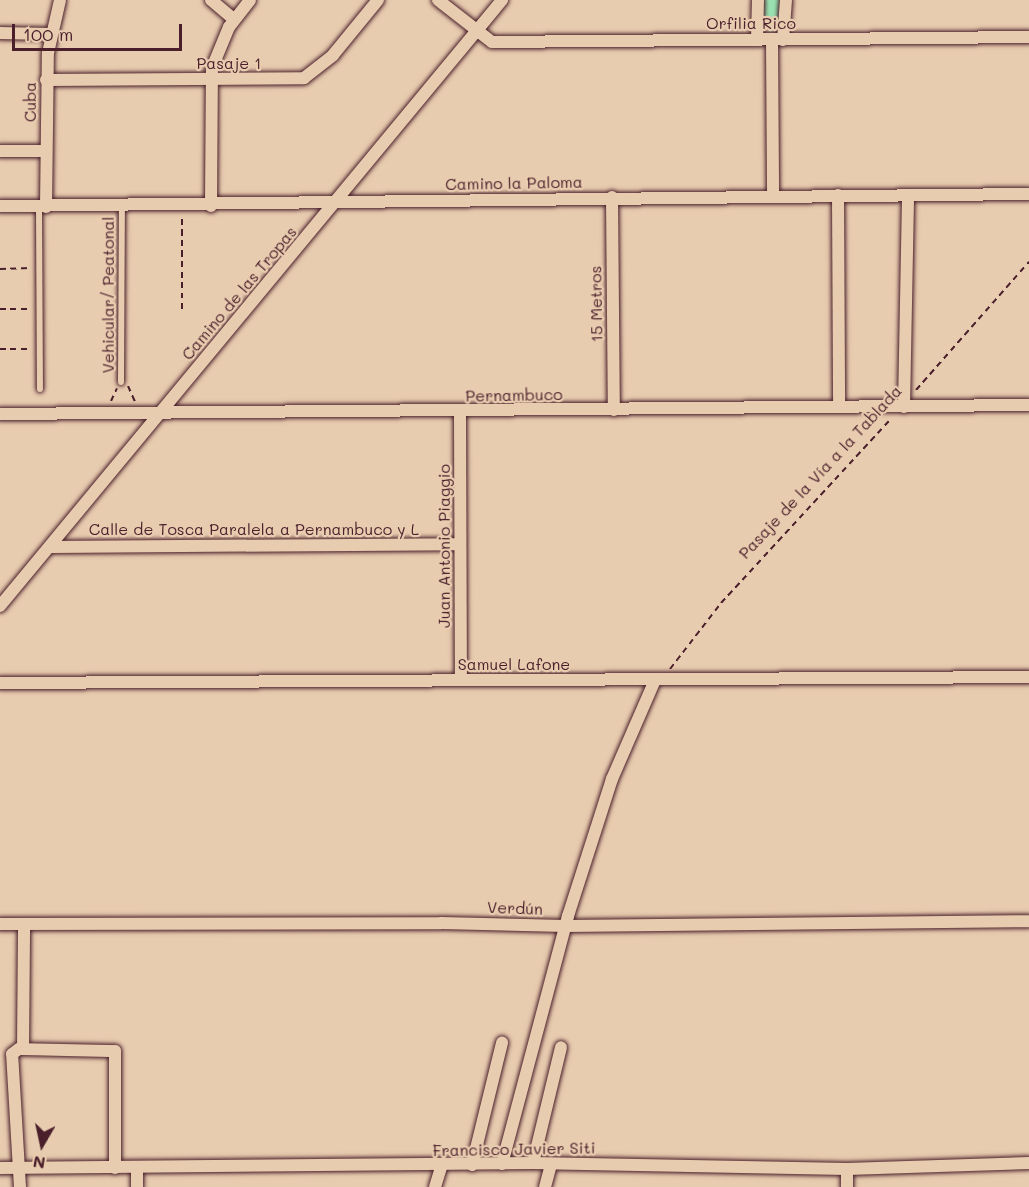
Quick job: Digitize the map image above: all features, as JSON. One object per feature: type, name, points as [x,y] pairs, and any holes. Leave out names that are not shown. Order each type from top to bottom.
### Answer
[{"type":"street","name":"Cuba","points":[[42,207],[46,151],[46,80],[50,34],[60,0]]},
{"type":"street","points":[[211,0],[234,19]]},
{"type":"street","points":[[211,206],[211,80],[216,57],[234,19],[250,0]]},
{"type":"street","name":"Pasaje 1","points":[[46,80],[304,78],[333,55],[378,0]]},
{"type":"street","points":[[438,0],[476,33]]},
{"type":"street","name":"Camino de las Tropas","points":[[0,606],[159,413],[338,203],[502,0]]},
{"type":"street","points":[[757,40],[758,0]]},
{"type":"street","points":[[773,195],[778,40],[786,0]]},
{"type":"street","points":[[0,33],[50,34]]},
{"type":"street","name":"Orfilia Rico","points":[[476,33],[492,42],[1029,37]]},
{"type":"street","points":[[0,151],[46,151]]},
{"type":"street","name":"Camino la Paloma","points":[[0,206],[211,206],[612,197],[1029,194]]},
{"type":"street","points":[[838,195],[839,407]]},
{"type":"street","points":[[904,407],[908,195]]},
{"type":"street","name":"15 Metros","points":[[612,197],[614,410]]},
{"type":"street","name":"Pernambuco","points":[[0,414],[460,412],[1029,405]]},
{"type":"street","name":"Juan Antonio Piaggio","points":[[460,412],[461,680]]},
{"type":"street","name":"Calle de Tosca Paralela a Pernambuco y L","points":[[50,547],[459,544]]},
{"type":"street","name":"Samuel Lafone","points":[[0,683],[1029,677]]},
{"type":"street","points":[[502,1164],[565,926],[612,779],[658,680]]},
{"type":"street","name":"Verdún","points":[[0,924],[441,922],[565,926],[1029,921]]},
{"type":"street","points":[[20,1187],[18,1052],[24,924]]},
{"type":"street","points":[[472,1165],[502,1043]]},
{"type":"street","points":[[533,1164],[561,1047]]},
{"type":"street","points":[[18,1052],[115,1051],[115,1168]]},
{"type":"street","name":"Francisco Javier Siti","points":[[0,1168],[441,1167],[551,1164],[847,1169],[1029,1163]]},
{"type":"street","points":[[545,1187],[551,1164]]},
{"type":"street","points":[[435,1187],[441,1167]]},
{"type":"street","points":[[137,1168],[137,1187]]},
{"type":"street","points":[[847,1169],[847,1187]]},
{"type":"lane","points":[[40,389],[39,268],[42,207]]},
{"type":"lane","name":"Vehicular/ Peatonal","points":[[121,382],[122,207]]},
{"type":"path","points":[[182,206],[182,309]]},
{"type":"path","name":"Pasaje de la Vía a la Tablada","points":[[658,680],[721,603],[904,407],[931,370],[1029,262]]},
{"type":"path","points":[[0,269],[39,268]]},
{"type":"path","points":[[0,309],[40,309]]},
{"type":"path","points":[[0,349],[40,349]]},
{"type":"path","name":"Vehicular/ Peatonal","points":[[110,413],[112,396],[121,382],[132,390],[135,413]]},
{"type":"green space","points":[[764,0],[780,0],[778,26],[771,33],[762,24]]}]
